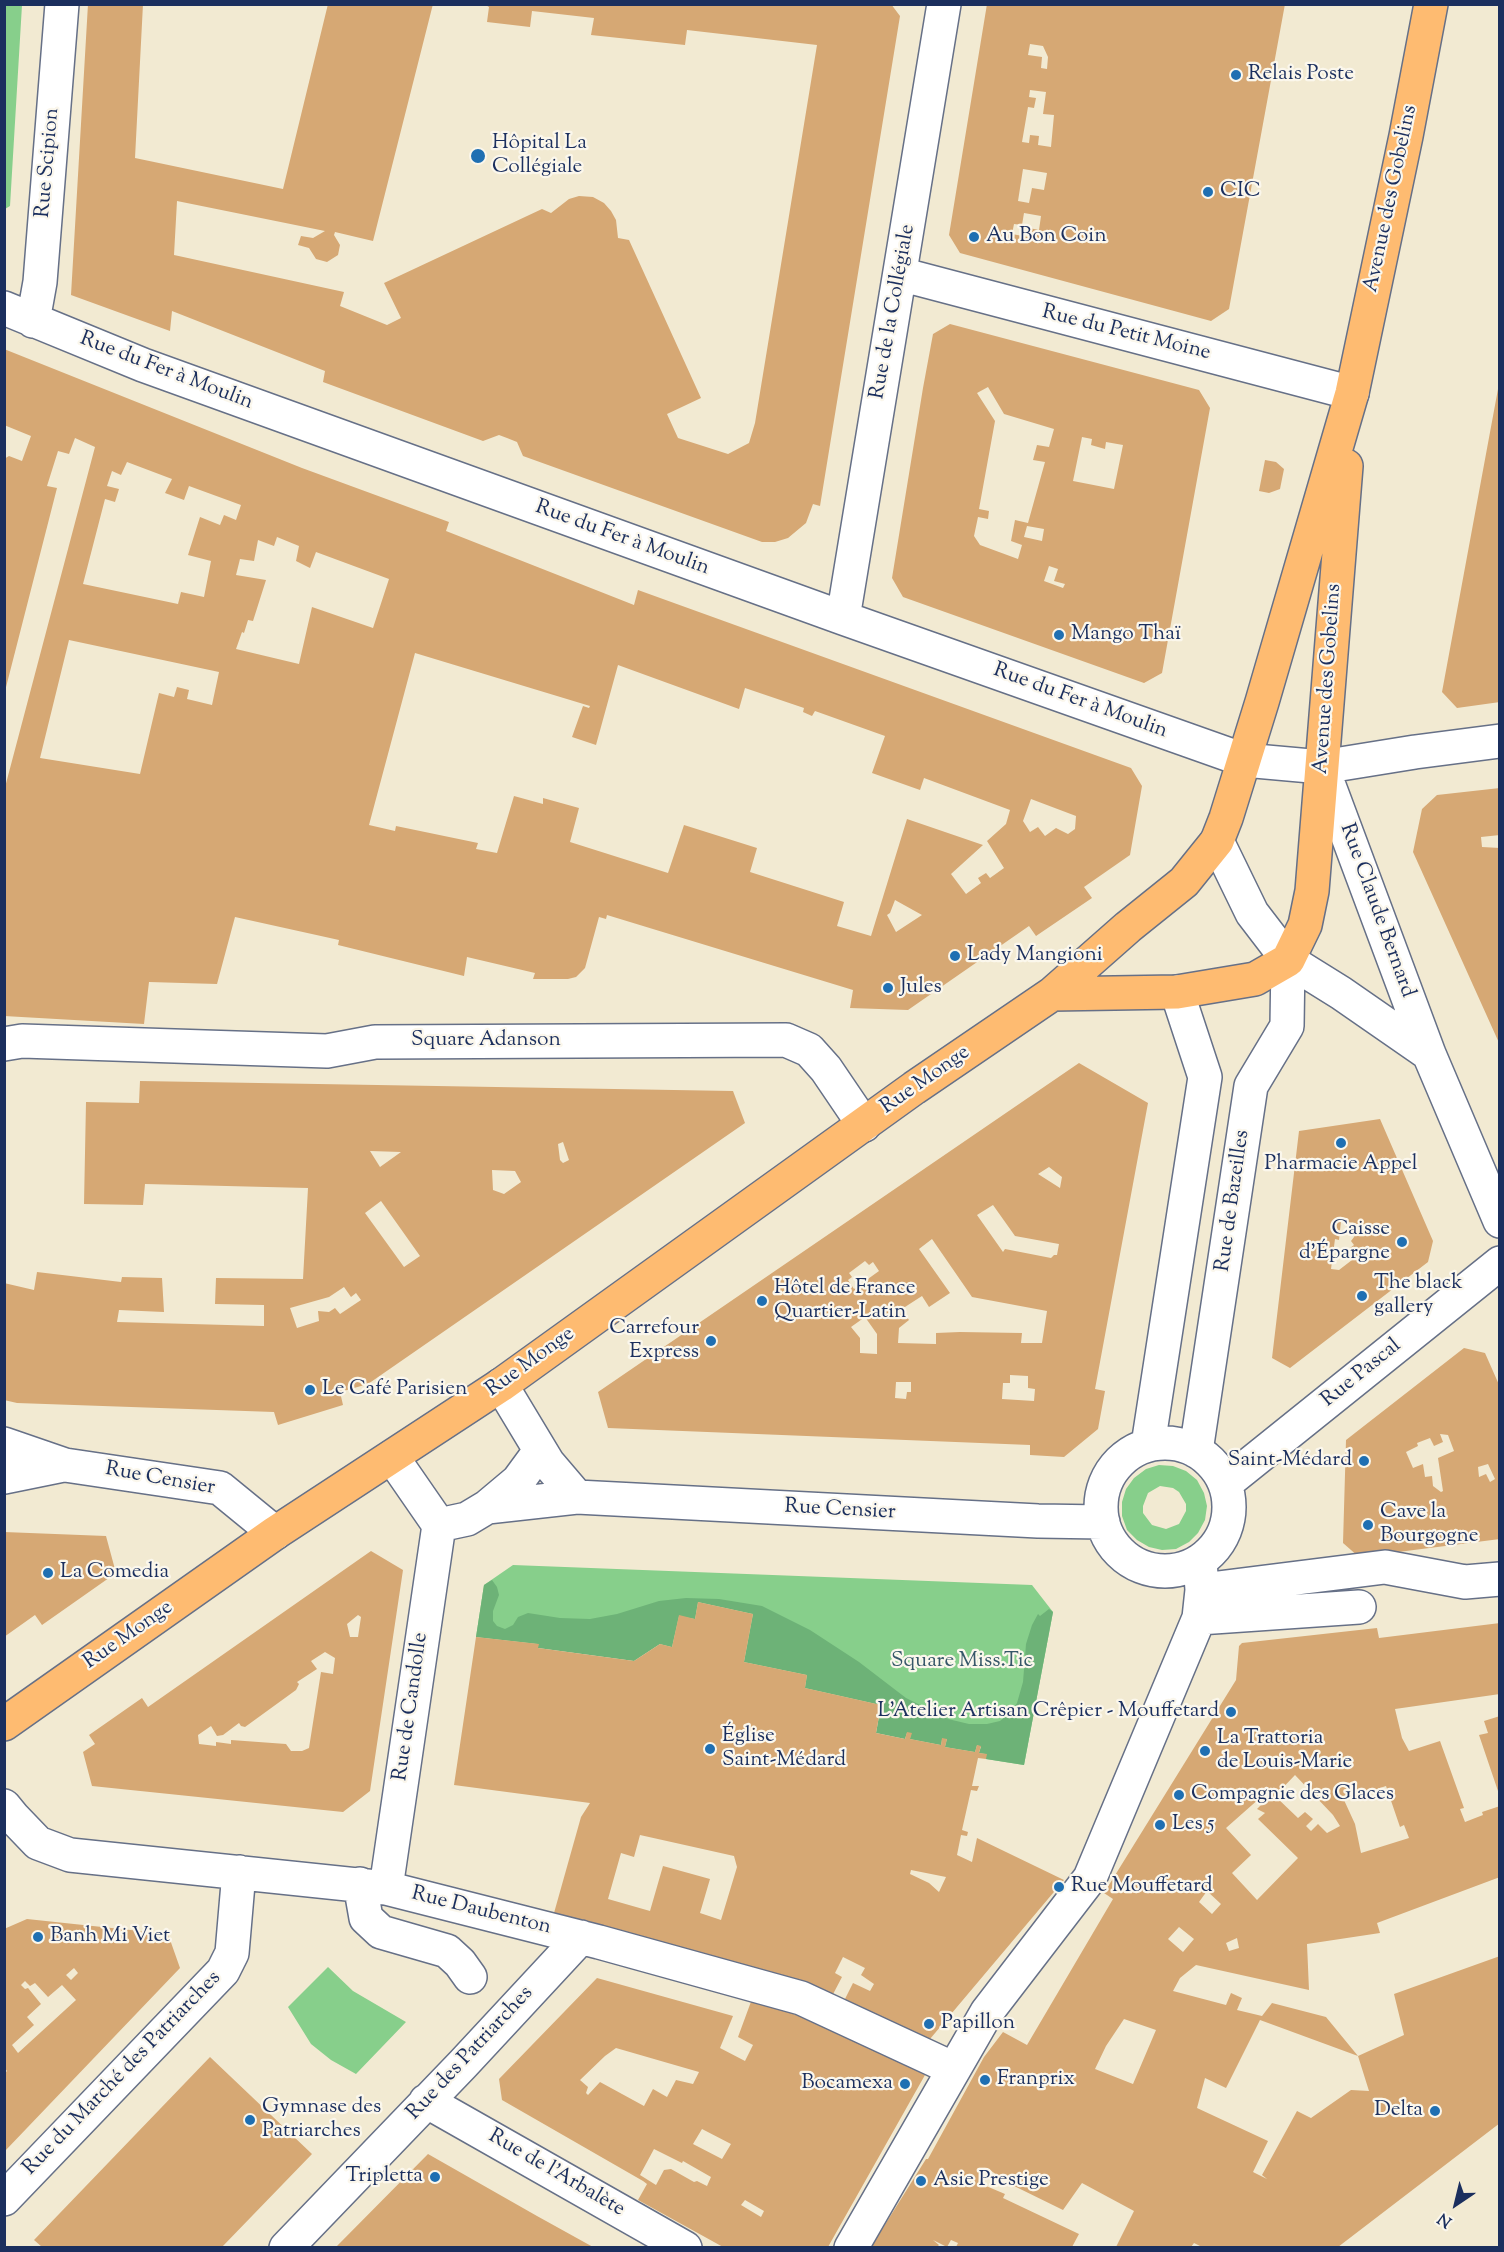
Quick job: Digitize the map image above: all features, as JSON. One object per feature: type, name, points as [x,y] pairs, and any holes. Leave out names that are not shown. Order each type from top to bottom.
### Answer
[{"type":"main road","name":"Avenue des Gobelins","points":[[1218,841],[1352,393],[1431,4]]},
{"type":"main road","name":"Avenue des Gobelins","points":[[1288,960],[1305,925],[1312,891],[1352,393]]},
{"type":"main road","name":"Rue Monge","points":[[4,1724],[276,1533],[501,1385],[864,1125],[1052,994],[1128,927],[1184,882],[1218,841]]},
{"type":"main road","points":[[1052,994],[1177,992],[1255,979],[1288,960]]},
{"type":"street","name":"Rue Scipion","points":[[19,314],[40,282],[62,4]]},
{"type":"street","name":"Rue de la Collégiale","points":[[843,618],[944,4]]},
{"type":"street","name":"Rue du Petit Moine","points":[[900,274],[1352,393]]},
{"type":"street","name":"Rue du Fer à Moulin","points":[[19,314],[143,365],[1244,760],[1322,768],[1500,741]]},
{"type":"street","name":"Rue Claude Bernard","points":[[1322,768],[1429,1054],[1500,1221]]},
{"type":"street","points":[[1218,841],[1252,913],[1288,960]]},
{"type":"street","name":"Rue Claude Bernard","points":[[1288,960],[1341,993],[1429,1054]]},
{"type":"street","name":"Rue de Bazeilles","points":[[1196,1451],[1251,1086],[1287,1026],[1288,960]]},
{"type":"street","points":[[1148,1445],[1205,1077],[1177,992]]},
{"type":"street","name":"Square Adanson","points":[[4,1044],[22,1041],[327,1051],[375,1041],[786,1040],[809,1050],[815,1056],[864,1125]]},
{"type":"street","name":"Rue Pascal","points":[[1225,1484],[1500,1263]]},
{"type":"street","points":[[501,1385],[540,1451],[559,1478],[577,1497]]},
{"type":"street","name":"Rue Censier","points":[[4,1444],[65,1465],[220,1488],[276,1533]]},
{"type":"street","points":[[851,2247],[987,2012],[1090,1878],[1200,1590],[1214,1550],[1223,1535],[1228,1519],[1229,1501],[1225,1484],[1207,1458],[1196,1451],[1179,1444],[1148,1445],[1130,1454],[1115,1467],[1105,1484],[1101,1502],[1103,1522],[1109,1538],[1119,1552],[1133,1563],[1149,1570],[1167,1572],[1184,1569],[1200,1590],[1359,1607]]},
{"type":"street","name":"Rue Censier","points":[[439,1525],[467,1519],[487,1507],[518,1481],[540,1451]]},
{"type":"street","points":[[392,1457],[439,1525]]},
{"type":"street","name":"Rue Censier","points":[[4,1477],[65,1465]]},
{"type":"street","name":"Rue Censier","points":[[487,1507],[577,1497],[1038,1521],[1103,1522]]},
{"type":"street","name":"Rue de Candolle","points":[[439,1525],[366,1918],[381,1932],[447,1951],[470,1977]]},
{"type":"street","points":[[1200,1590],[1385,1567],[1465,1582],[1500,1578]]},
{"type":"street","name":"Rue Daubenton","points":[[4,1806],[39,1843],[62,1853],[373,1886],[581,1937],[801,1998],[954,2068]]},
{"type":"street","name":"Rue du Marché des Patriarches","points":[[4,2199],[223,1971],[232,1953],[239,1872]]},
{"type":"street","name":"Rue des Patriarches","points":[[286,2247],[581,1937]]},
{"type":"street","name":"Rue de l'Arbalète","points":[[426,2101],[685,2247]]},
{"type":"green space","points":[[5,4],[22,5],[10,206],[5,209]]},
{"type":"green space","points":[[1159,1465],[1173,1466],[1186,1471],[1197,1480],[1204,1493],[1207,1506],[1205,1520],[1198,1533],[1189,1542],[1176,1549],[1162,1550],[1149,1547],[1127,1530],[1122,1516],[1122,1502],[1126,1489],[1134,1478],[1146,1469]],"holes":[[[1160,1486],[1173,1488],[1179,1492],[1186,1504],[1186,1511],[1179,1524],[1166,1529],[1152,1525],[1143,1513],[1148,1493]]]},
{"type":"green space","name":"Square Miss.Tic","points":[[513,1565],[1032,1585],[1053,1612],[1024,1765],[986,1759],[986,1754],[979,1753],[981,1747],[977,1745],[975,1752],[945,1747],[947,1739],[942,1739],[941,1745],[910,1739],[911,1733],[907,1733],[881,1705],[805,1688],[807,1675],[744,1662],[753,1614],[698,1602],[695,1619],[679,1616],[672,1647],[660,1644],[538,1648],[538,1644],[476,1637],[484,1585]]},
{"type":"green space","points":[[492,1580],[499,1595],[493,1611],[493,1621],[497,1626],[505,1629],[513,1625],[518,1617],[528,1613],[560,1618],[590,1619],[617,1614],[659,1601],[686,1598],[719,1599],[762,1606],[810,1630],[859,1662],[906,1698],[948,1719],[969,1724],[1000,1721],[1017,1703],[1023,1682],[1026,1644],[1032,1625],[1038,1614],[1040,1616],[1049,1609],[1053,1612],[1024,1765],[986,1759],[986,1754],[979,1753],[981,1747],[977,1745],[975,1752],[945,1747],[947,1739],[942,1739],[941,1745],[910,1739],[911,1733],[907,1733],[905,1739],[876,1733],[881,1705],[805,1688],[807,1675],[744,1662],[753,1614],[698,1602],[695,1619],[679,1616],[672,1647],[660,1644],[634,1661],[538,1648],[538,1644],[476,1637],[484,1585]]},
{"type":"green space","points":[[328,1967],[353,1991],[406,2022],[356,2074],[331,2060],[311,2044],[288,2007]]},
{"type":"building","points":[[88,4],[143,4],[135,158],[283,189],[328,4],[433,4],[373,241],[335,232],[334,235],[340,245],[338,255],[327,262],[316,259],[309,248],[298,245],[301,236],[313,238],[325,231],[177,201],[174,255],[344,292],[340,306],[387,325],[401,318],[384,283],[542,209],[551,213],[569,199],[579,196],[593,197],[604,203],[611,211],[616,220],[618,238],[629,240],[701,398],[667,414],[678,438],[728,454],[749,443],[755,423],[817,45],[687,30],[685,45],[591,35],[594,18],[532,11],[530,27],[487,22],[489,7],[484,4],[891,4],[900,16],[820,506],[813,504],[806,523],[788,538],[775,542],[762,542],[523,456],[517,442],[499,435],[483,441],[323,382],[325,371],[172,311],[170,331],[71,295]]},
{"type":"building","points":[[987,4],[1285,4],[1229,309],[1211,321],[960,253],[949,235]],"holes":[[[1030,44],[1043,46],[1048,57],[1047,69],[1041,68],[1042,57],[1028,55]],[[1030,90],[1046,92],[1043,114],[1054,115],[1051,147],[1038,145],[1039,136],[1030,135],[1029,143],[1022,142],[1028,107],[1034,108],[1036,98],[1029,97]],[[1023,169],[1047,173],[1044,190],[1032,188],[1029,203],[1018,201]],[[1024,213],[1041,216],[1039,230],[1029,228],[1028,237],[1012,234],[1014,224],[1022,225]]]},
{"type":"building","points":[[950,324],[1199,390],[1210,408],[1162,673],[1144,683],[903,597],[892,578],[933,334]],"holes":[[[988,387],[1004,414],[1054,429],[1049,447],[1037,445],[1033,460],[1045,462],[1028,523],[1015,520],[1011,541],[1022,545],[1018,559],[980,545],[974,536],[978,517],[988,519],[989,511],[979,509],[995,421],[977,393]],[[1082,437],[1092,439],[1091,445],[1105,449],[1106,442],[1123,445],[1114,489],[1073,481]],[[1027,526],[1044,529],[1042,541],[1024,537]],[[1049,566],[1058,569],[1054,581],[1065,584],[1063,588],[1044,581]]]},
{"type":"building","points":[[4,349],[302,468],[449,522],[446,531],[634,605],[638,590],[1131,768],[1142,786],[1130,855],[1084,887],[1092,898],[1036,936],[1029,926],[908,1010],[850,1008],[853,990],[607,915],[606,919],[599,917],[585,968],[576,977],[568,979],[533,979],[535,973],[467,957],[464,976],[338,945],[339,940],[235,917],[217,984],[149,982],[144,1024],[4,1016],[4,791],[95,447],[75,438],[69,454],[58,451],[47,486],[57,488],[4,695],[4,459],[9,456],[22,461],[31,436],[4,425]],"holes":[[[127,462],[172,479],[165,493],[184,500],[189,486],[241,505],[236,520],[224,515],[220,525],[200,517],[188,555],[211,561],[204,597],[181,592],[178,604],[83,584],[105,499],[115,502],[119,489],[107,486],[112,471],[121,475]],[[277,537],[299,546],[296,561],[310,568],[316,552],[389,579],[373,628],[312,607],[299,664],[236,649],[248,620],[253,621],[266,580],[236,575],[240,559],[254,561],[258,540],[274,546]],[[69,640],[219,672],[212,705],[187,699],[189,690],[177,687],[174,697],[159,693],[140,774],[40,758]],[[415,653],[590,706],[589,708],[583,706],[572,737],[596,745],[618,665],[739,709],[745,688],[804,708],[803,712],[812,716],[815,711],[885,736],[872,773],[920,790],[924,778],[1010,810],[1006,824],[987,841],[1004,868],[990,878],[986,873],[978,878],[981,883],[966,894],[951,874],[983,845],[907,819],[871,936],[837,926],[844,902],[750,872],[757,848],[684,825],[668,873],[570,842],[579,808],[543,798],[543,804],[514,796],[497,853],[476,849],[478,843],[396,826],[395,831],[369,825]],[[1031,799],[1076,816],[1075,829],[1068,834],[1056,828],[1045,836],[1038,827],[1030,832],[1023,821]],[[895,900],[922,915],[896,932],[887,915]]]},
{"type":"building","points":[[1498,389],[1500,702],[1457,708],[1442,692]]},
{"type":"building","points":[[1265,460],[1276,462],[1284,469],[1280,489],[1269,493],[1259,491]]},
{"type":"building","points":[[1500,788],[1500,835],[1481,837],[1482,847],[1500,848],[1500,1045],[1413,852],[1422,809],[1437,795]]},
{"type":"building","points":[[1079,1063],[1148,1103],[1095,1389],[1105,1391],[1098,1429],[1064,1457],[1030,1455],[1030,1445],[608,1428],[598,1392]],"holes":[[[1049,1167],[1062,1177],[1060,1188],[1038,1174]],[[993,1205],[1015,1236],[1059,1244],[1057,1255],[1051,1258],[1005,1249],[1003,1252],[977,1215]],[[932,1239],[972,1297],[1047,1311],[1042,1343],[1021,1343],[1022,1333],[960,1332],[936,1333],[936,1344],[898,1343],[899,1328],[909,1320],[903,1312],[894,1319],[891,1316],[922,1296],[929,1307],[950,1293],[919,1249]],[[865,1261],[869,1265],[873,1262],[879,1271],[854,1289],[848,1280],[852,1277],[849,1273]],[[865,1317],[877,1334],[877,1354],[860,1353],[860,1338],[851,1327]],[[1010,1375],[1028,1376],[1028,1388],[1035,1389],[1034,1401],[1002,1399],[1003,1383],[1010,1383]],[[896,1382],[911,1382],[911,1392],[907,1392],[906,1399],[895,1398]]]},
{"type":"building","points":[[140,1081],[733,1091],[745,1123],[368,1384],[340,1392],[343,1405],[278,1425],[274,1412],[17,1403],[4,1400],[4,1283],[34,1290],[37,1272],[121,1282],[122,1277],[162,1278],[164,1312],[119,1310],[117,1322],[264,1326],[264,1305],[215,1304],[216,1278],[303,1279],[308,1188],[145,1184],[143,1205],[84,1204],[86,1102],[139,1103]],"holes":[[[563,1142],[569,1160],[563,1163],[560,1160],[558,1144]],[[370,1151],[401,1152],[380,1167]],[[492,1170],[515,1171],[521,1182],[504,1194],[493,1190]],[[381,1201],[420,1256],[404,1267],[365,1213]],[[344,1287],[351,1297],[356,1293],[361,1300],[340,1314],[335,1308],[329,1312],[318,1311],[319,1321],[297,1328],[290,1308],[329,1297]]]},
{"type":"building","points":[[1380,1119],[1433,1241],[1428,1262],[1290,1368],[1272,1358],[1299,1131]],"holes":[[[1341,1221],[1355,1223],[1360,1229],[1351,1241],[1354,1245],[1346,1251],[1352,1260],[1339,1270],[1331,1269],[1335,1239],[1339,1240]]]},
{"type":"building","points":[[1464,1348],[1485,1353],[1500,1387],[1500,1539],[1359,1557],[1343,1543],[1346,1440]],"holes":[[[1440,1434],[1448,1435],[1454,1451],[1438,1458],[1443,1491],[1441,1492],[1433,1486],[1432,1476],[1425,1477],[1423,1464],[1413,1468],[1406,1452],[1418,1446],[1417,1443],[1430,1438],[1434,1446],[1443,1442]],[[1488,1464],[1495,1479],[1490,1482],[1486,1474],[1479,1477],[1478,1467]]]},
{"type":"building","points":[[4,1532],[106,1536],[116,1573],[42,1625],[35,1615],[4,1637]]},
{"type":"building","points":[[371,1551],[403,1570],[370,1791],[343,1812],[92,1786],[83,1752],[95,1744],[89,1735],[142,1698],[148,1707]],"holes":[[[358,1615],[361,1617],[358,1637],[350,1637],[347,1624]],[[325,1652],[335,1658],[333,1674],[321,1672],[309,1748],[302,1751],[291,1751],[286,1744],[231,1740],[231,1744],[216,1742],[216,1746],[199,1744],[198,1735],[211,1726],[217,1736],[223,1735],[239,1723],[245,1727],[296,1690],[299,1684],[297,1682],[317,1669],[311,1661]]]},
{"type":"building","name":"Église Saint-Médard","points":[[698,1602],[753,1614],[744,1662],[807,1675],[805,1688],[881,1705],[876,1733],[905,1739],[907,1732],[912,1733],[910,1739],[941,1745],[942,1738],[947,1739],[945,1747],[975,1752],[977,1745],[981,1746],[979,1753],[987,1754],[986,1759],[978,1758],[972,1786],[979,1786],[977,1791],[971,1790],[962,1830],[968,1832],[967,1836],[961,1835],[957,1855],[972,1862],[977,1838],[1064,1880],[930,2039],[843,2003],[853,1983],[870,1991],[874,1984],[861,1975],[865,1968],[843,1957],[835,1973],[842,1977],[831,1998],[711,1959],[554,1913],[581,1817],[590,1803],[454,1785],[476,1637],[539,1644],[538,1648],[634,1661],[660,1644],[672,1647],[679,1615],[695,1619]],"holes":[[[640,1835],[734,1856],[737,1867],[721,1920],[700,1913],[710,1879],[663,1866],[650,1911],[608,1899],[621,1853],[634,1857]],[[911,1870],[946,1877],[939,1892],[929,1883],[910,1874]]]},
{"type":"building","points":[[1500,1623],[1500,1694],[1395,1709],[1402,1738],[1409,1751],[1440,1741],[1464,1808],[1460,1809],[1465,1822],[1483,1815],[1482,1812],[1500,1806],[1500,1877],[1377,1923],[1380,1933],[1307,1944],[1309,1990],[1196,1965],[1180,1978],[1173,1991],[1226,2005],[1231,1993],[1242,1998],[1237,2010],[1262,2016],[1272,2003],[1326,2017],[1358,2056],[1404,2035],[1394,1994],[1500,1956],[1500,2123],[1338,2247],[1202,2247],[1194,2243],[1191,2247],[1116,2247],[1134,2211],[1082,2183],[1063,2210],[1010,2184],[987,2168],[979,2183],[1005,2194],[1003,2198],[1079,2234],[1072,2247],[956,2247],[958,2243],[951,2240],[947,2247],[933,2240],[939,2245],[937,2247],[871,2247],[928,2159],[984,2057],[1003,2032],[1027,2045],[1113,1899],[1104,1893],[1236,1680],[1239,1646],[1242,1643],[1377,1628],[1379,1638]],"holes":[[[1295,1775],[1333,1815],[1340,1826],[1327,1833],[1318,1824],[1311,1831],[1306,1826],[1313,1819],[1305,1812],[1298,1818],[1275,1796]],[[1386,1786],[1400,1827],[1404,1825],[1409,1838],[1361,1853],[1355,1824],[1344,1800]],[[1269,1790],[1273,1793],[1257,1809],[1265,1813],[1258,1819],[1298,1858],[1257,1900],[1232,1873],[1251,1855],[1226,1828]],[[1207,1891],[1221,1904],[1212,1914],[1199,1902]],[[1179,1927],[1194,1939],[1183,1952],[1168,1939]],[[1237,1938],[1239,1948],[1229,1951],[1226,1943]],[[1124,2019],[1156,2030],[1133,2084],[1095,2069],[1106,2046]],[[1260,2020],[1358,2056],[1369,2091],[1351,2090],[1311,2118],[1297,2111],[1262,2175],[1267,2179],[1253,2172],[1268,2141],[1197,2108],[1205,2078],[1226,2088]]]},
{"type":"building","points":[[1500,1716],[1499,1794],[1479,1735],[1488,1733],[1484,1721]]},
{"type":"building","points":[[27,1919],[168,1934],[180,1968],[5,2151],[5,2073],[7,2071],[4,2067],[4,1929]],"holes":[[[74,1968],[78,1973],[71,1980],[66,1975]],[[25,1981],[30,1986],[35,1983],[48,1997],[62,1985],[76,2000],[18,2053],[12,2045],[34,2025],[27,2017],[41,2004],[28,1988],[25,1989],[21,1985]]]},
{"type":"building","points":[[597,1978],[733,2016],[720,2048],[745,2061],[753,2045],[738,2037],[752,1999],[799,2016],[872,2048],[925,2075],[828,2247],[723,2247],[638,2200],[647,2184],[643,2181],[502,2100],[499,2079]],"holes":[[[616,2048],[699,2072],[693,2084],[676,2080],[667,2097],[653,2089],[644,2106],[600,2082],[588,2095],[586,2093],[588,2087],[580,2080]],[[702,2129],[731,2144],[722,2159],[693,2144]],[[654,2149],[682,2163],[683,2161],[711,2177],[707,2186],[697,2181],[694,2182],[671,2169],[664,2170],[656,2185],[640,2175]],[[745,2200],[764,2211],[761,2217],[741,2205]]]},
{"type":"building","points":[[210,2057],[312,2154],[222,2247],[42,2247],[34,2240]]},
{"type":"building","points":[[428,2154],[537,2216],[593,2247],[336,2247]]},
{"type":"place","name":"Relais Poste","points":[[1236,75]]},
{"type":"place","name":"Hôpital La Collégiale","points":[[478,156]]},
{"type":"place","name":"CIC","points":[[1208,192]]},
{"type":"place","name":"Au Bon Coin","points":[[974,237]]},
{"type":"place","name":"Mango Thaï","points":[[1059,635]]},
{"type":"place","name":"Lady Mangioni","points":[[955,956]]},
{"type":"place","name":"Jules","points":[[888,988]]},
{"type":"place","name":"Pharmacie Appel","points":[[1341,1143]]},
{"type":"place","name":"Caisse d'Épargne","points":[[1402,1242]]},
{"type":"place","name":"The black gallery","points":[[1362,1296]]},
{"type":"place","name":"Hôtel de France Quartier-Latin","points":[[762,1301]]},
{"type":"place","name":"Carrefour Express","points":[[711,1341]]},
{"type":"place","name":"Le Café Parisien","points":[[310,1390]]},
{"type":"place","name":"Saint-Médard","points":[[1364,1461]]},
{"type":"place","name":"Cave la Bourgogne","points":[[1368,1525]]},
{"type":"place","name":"La Comedia","points":[[48,1573]]},
{"type":"place","name":"L'Atelier Artisan Crêpier - Mouffetard","points":[[1231,1712]]},
{"type":"place","name":"Église Saint-Médard","points":[[710,1749]]},
{"type":"place","name":"La Trattoria de Louis-Marie","points":[[1205,1751]]},
{"type":"place","name":"Compagnie des Glaces","points":[[1179,1795]]},
{"type":"place","name":"Les 5","points":[[1160,1825]]},
{"type":"place","name":"Rue Mouffetard","points":[[1059,1887]]},
{"type":"place","name":"Banh Mi Viet","points":[[38,1937]]},
{"type":"place","name":"Papillon","points":[[929,2024]]},
{"type":"place","name":"Franprix","points":[[985,2080]]},
{"type":"place","name":"Bocamexa","points":[[905,2084]]},
{"type":"place","name":"Delta","points":[[1435,2111]]},
{"type":"place","name":"Gymnase des Patriarches","points":[[250,2120]]},
{"type":"place","name":"Tripletta","points":[[435,2177]]},
{"type":"place","name":"Asie Prestige","points":[[921,2181]]}]
